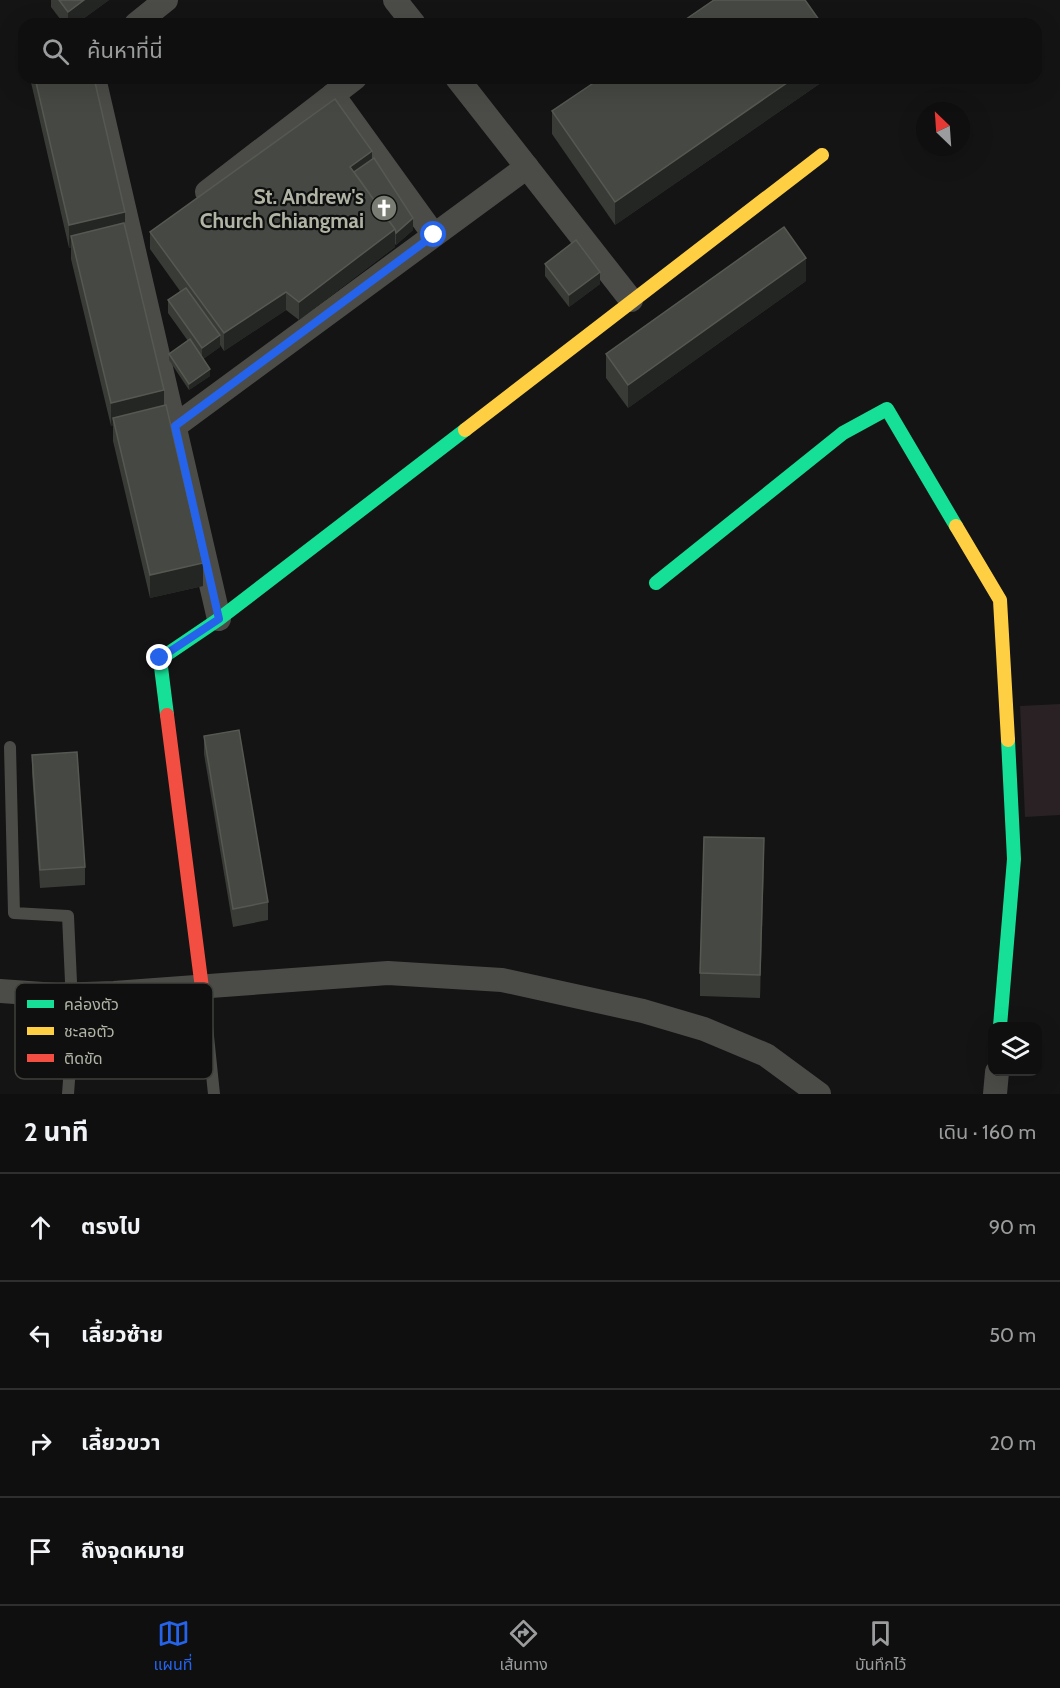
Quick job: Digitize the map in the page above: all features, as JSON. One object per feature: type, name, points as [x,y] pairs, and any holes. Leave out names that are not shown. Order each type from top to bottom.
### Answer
[{"type":"street","points":[[144,18],[166,0]]},
{"type":"street","points":[[395,0],[409,18]]},
{"type":"street","points":[[95,84],[219,619]]},
{"type":"street","points":[[190,205],[347,84]]},
{"type":"street","points":[[462,84],[631,300]]},
{"type":"street","points":[[333,95],[434,235]]},
{"type":"street","points":[[201,983],[160,658],[219,619],[822,155]]},
{"type":"street","points":[[175,426],[527,167]]},
{"type":"street","points":[[134,249],[153,234]]},
{"type":"street","points":[[656,583],[843,433],[887,409],[1000,600],[1014,859],[1000,1022]]},
{"type":"street","points":[[213,987],[388,973],[502,980],[643,1011],[704,1029],[766,1056],[819,1094]]},
{"type":"street","points":[[0,991],[15,992]]},
{"type":"street","points":[[995,1094],[997,1076]]},
{"type":"lane","points":[[10,747],[14,913],[68,916],[72,983]]},
{"type":"lane","points":[[68,1094],[70,1079]]},
{"type":"lane","points":[[212,1079],[214,1094]]},
{"type":"shaded area","points":[[1060,704],[1060,815],[1025,817],[1020,706]]},
{"type":"building","points":[[59,0],[84,0],[68,12]]},
{"type":"building","points":[[714,0],[805,0],[818,18],[688,18]]},
{"type":"building","points":[[36,84],[95,84],[125,212],[69,225]]},
{"type":"building","points":[[592,84],[785,84],[615,202],[552,111]]},
{"type":"building","points":[[335,99],[372,151],[350,167],[395,229],[299,302],[286,292],[224,333],[150,232]]},
{"type":"building","points":[[374,158],[413,218],[396,233],[354,172]]},
{"type":"building","points":[[124,223],[164,390],[111,403],[71,236]]},
{"type":"building","points":[[784,227],[806,258],[628,385],[606,354]]},
{"type":"building","points":[[576,240],[600,272],[569,295],[545,264]]},
{"type":"building","points":[[186,288],[220,335],[202,348],[168,300]]},
{"type":"building","points":[[190,339],[210,369],[189,384],[169,354]]},
{"type":"building","points":[[166,405],[203,563],[150,575],[113,418]]},
{"type":"building","points":[[239,730],[268,902],[233,909],[204,736]]},
{"type":"building","points":[[77,752],[85,867],[40,870],[32,755]]},
{"type":"building","points":[[704,837],[764,838],[760,975],[700,973]]},
{"type":"traffic: fast","points":[[656,583],[843,433],[887,409],[956,526]]},
{"type":"traffic: fast","points":[[167,715],[160,659],[219,619],[465,430]]},
{"type":"traffic: fast","points":[[1000,1022],[1014,859],[1008,740]]},
{"type":"traffic: slow","points":[[465,430],[822,155]]},
{"type":"traffic: slow","points":[[956,526],[1000,600],[1008,740]]},
{"type":"traffic: jam","points":[[167,715],[201,983]]},
{"type":"place","name":"St. Andrew's Church Chiangmai","points":[[384,208]]},
{"type":"route","points":[[160,658],[219,619],[175,426],[434,235]]}]
